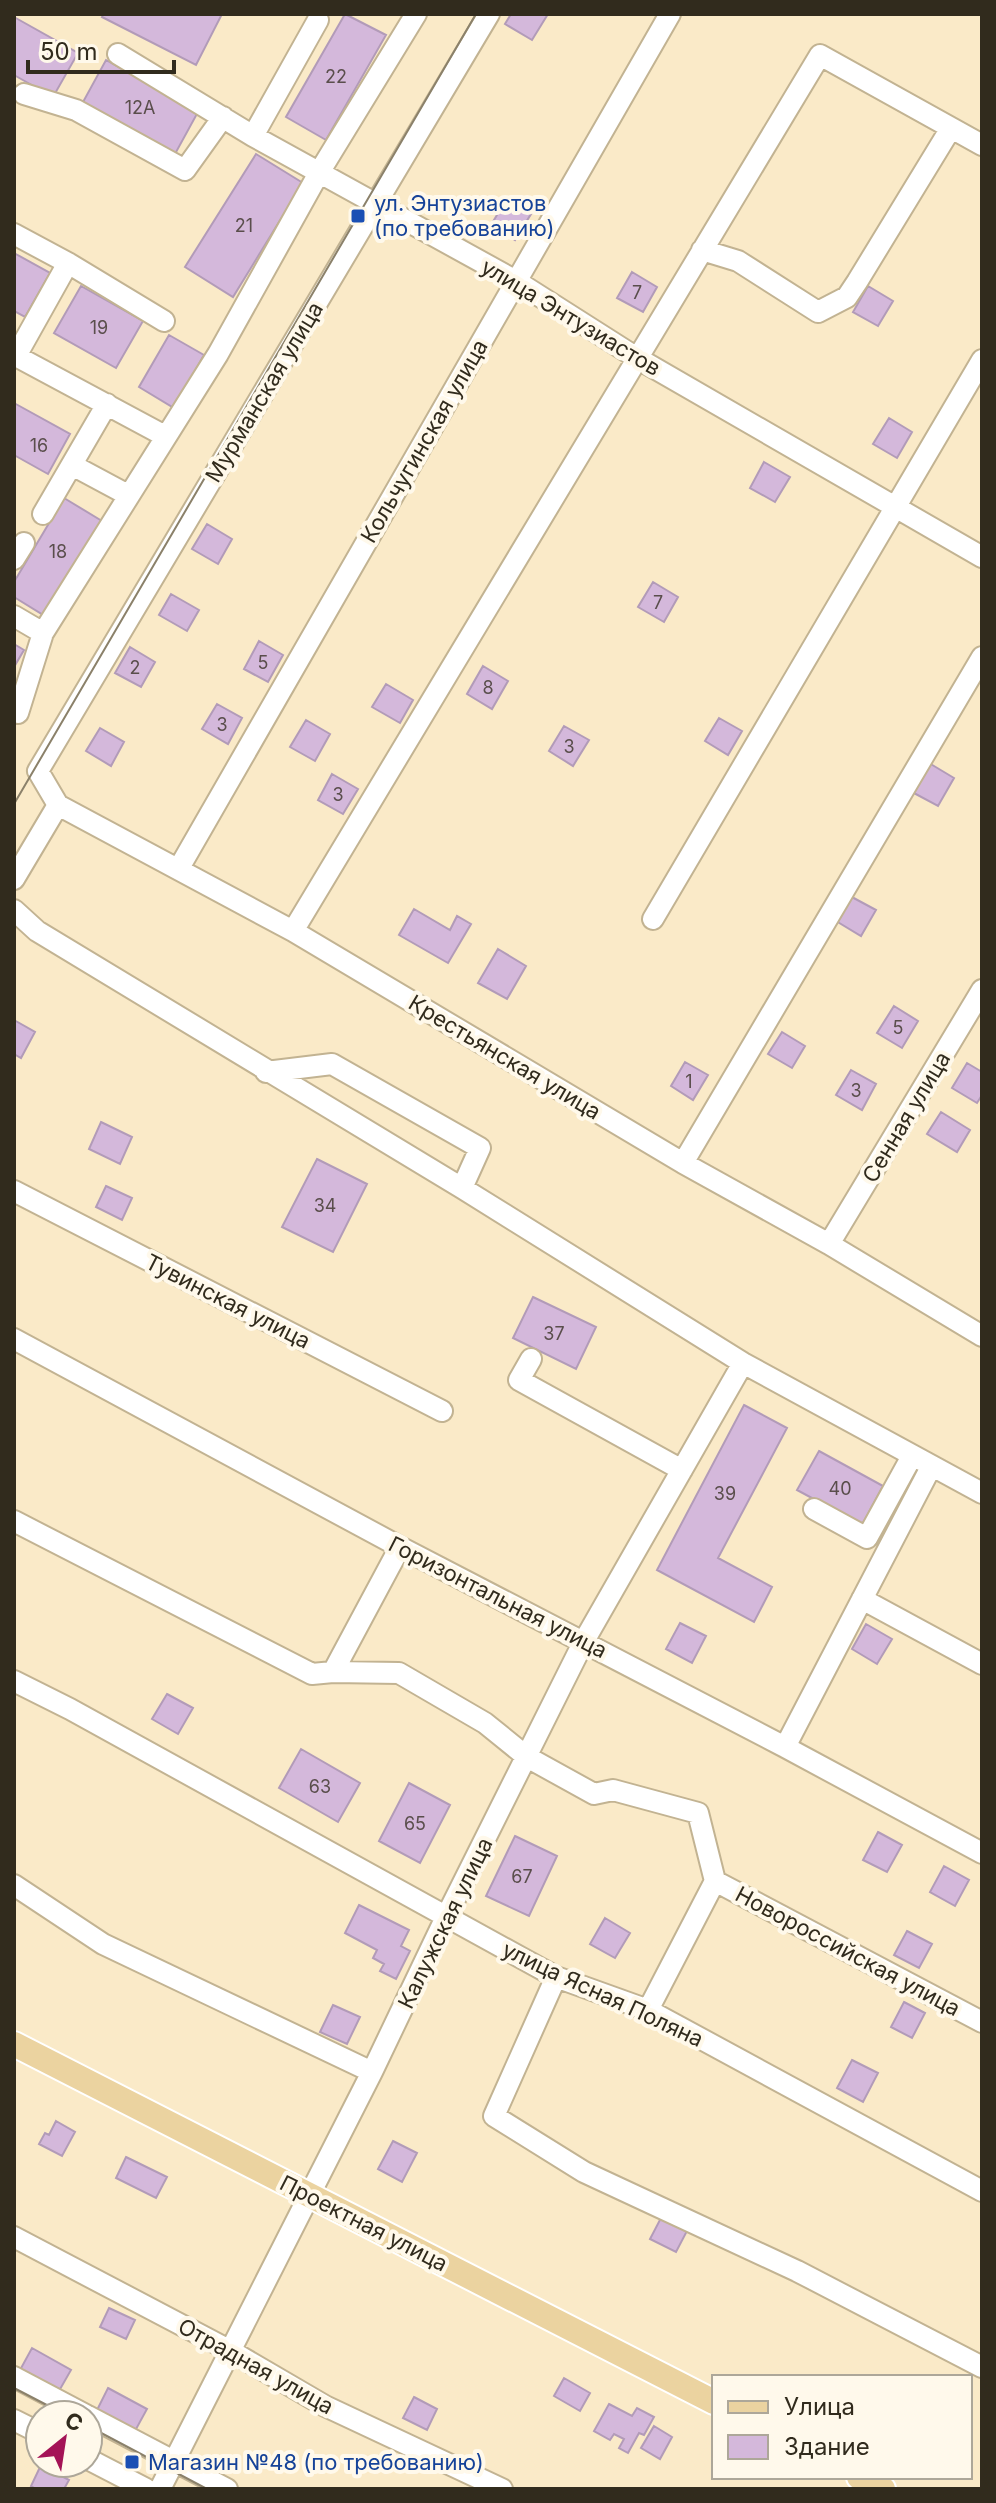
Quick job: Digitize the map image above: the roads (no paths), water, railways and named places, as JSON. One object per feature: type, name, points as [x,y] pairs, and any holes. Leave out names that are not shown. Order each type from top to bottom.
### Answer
[{"type":"main road","name":"Проектная улица","points":[[14,2044],[712,2401]]},
{"type":"main road","points":[[863,2479],[883,2489]]},
{"type":"street","points":[[18,713],[43,633],[218,354],[320,171],[416,14]]},
{"type":"street","name":"Мурманская улица","points":[[58,805],[38,771],[489,14]]},
{"type":"street","name":"Кольчугинская улица","points":[[179,868],[670,14]]},
{"type":"street","points":[[253,136],[318,20]]},
{"type":"street","name":"улица Энтузиастов","points":[[118,54],[253,136],[516,281],[637,358],[982,557]]},
{"type":"street","points":[[293,931],[820,55],[982,145]]},
{"type":"street","points":[[24,94],[76,110],[185,170],[223,117]]},
{"type":"street","points":[[702,250],[738,261],[818,312],[847,297],[951,128]]},
{"type":"street","points":[[14,234],[164,321]]},
{"type":"street","points":[[68,263],[15,356],[165,436]]},
{"type":"street","points":[[653,919],[982,360]]},
{"type":"street","points":[[43,514],[107,404]]},
{"type":"street","points":[[72,465],[128,495]]},
{"type":"street","points":[[14,616],[43,633]]},
{"type":"street","points":[[683,1163],[982,657]]},
{"type":"street","points":[[14,879],[58,805]]},
{"type":"street","name":"Крестьянская улица","points":[[58,805],[293,931],[683,1163],[980,1329]]},
{"type":"street","points":[[14,910],[37,931],[462,1188],[743,1363],[982,1493]]},
{"type":"street","name":"Сенная улица","points":[[829,1244],[982,990]]},
{"type":"street","points":[[266,1072],[332,1064],[480,1148],[462,1188]]},
{"type":"street","name":"Тувинская улица","points":[[14,1191],[442,1411]]},
{"type":"street","name":"Горизонтальная улица","points":[[14,1339],[400,1547],[584,1641],[982,1853]]},
{"type":"street","points":[[531,1359],[519,1380],[682,1470]]},
{"type":"street","name":"Калужская улица","points":[[160,2489],[372,2072],[584,1641],[743,1363]]},
{"type":"street","points":[[814,1509],[867,1538],[912,1456]]},
{"type":"street","points":[[785,1747],[931,1467]]},
{"type":"street","points":[[14,1521],[312,1674],[399,1673],[485,1723],[527,1757],[594,1794],[613,1790],[698,1813],[715,1881],[648,2010]]},
{"type":"street","points":[[333,1672],[400,1547]]},
{"type":"street","points":[[862,1599],[982,1664]]},
{"type":"street","name":"улица Ясная Поляна","points":[[14,1681],[84,1716],[556,1977],[648,2010],[982,2191]]},
{"type":"street","name":"Новороссийская улица","points":[[715,1881],[982,2022]]},
{"type":"street","points":[[14,1885],[103,1944],[372,2072]]},
{"type":"street","points":[[556,1977],[494,2116],[584,2172],[797,2271],[982,2367]]},
{"type":"street","name":"Отрадная улица","points":[[14,2237],[229,2350],[325,2406],[502,2489]]},
{"type":"street","points":[[14,2377],[55,2399]]},
{"type":"street","points":[[104,2425],[227,2489]]},
{"type":"street","points":[[104,2467],[146,2489]]},
{"type":"tram line","points":[[14,804],[476,14]]},
{"type":"tram line","points":[[14,2388],[35,2399]]},
{"type":"tram line","points":[[104,2434],[207,2489]]},
{"type":"place","name":"ул. Энтузиастов (по требованию)","points":[[358,216]]},
{"type":"place","name":"Магазин №48 (по требованию)","points":[[132,2462]]}]
